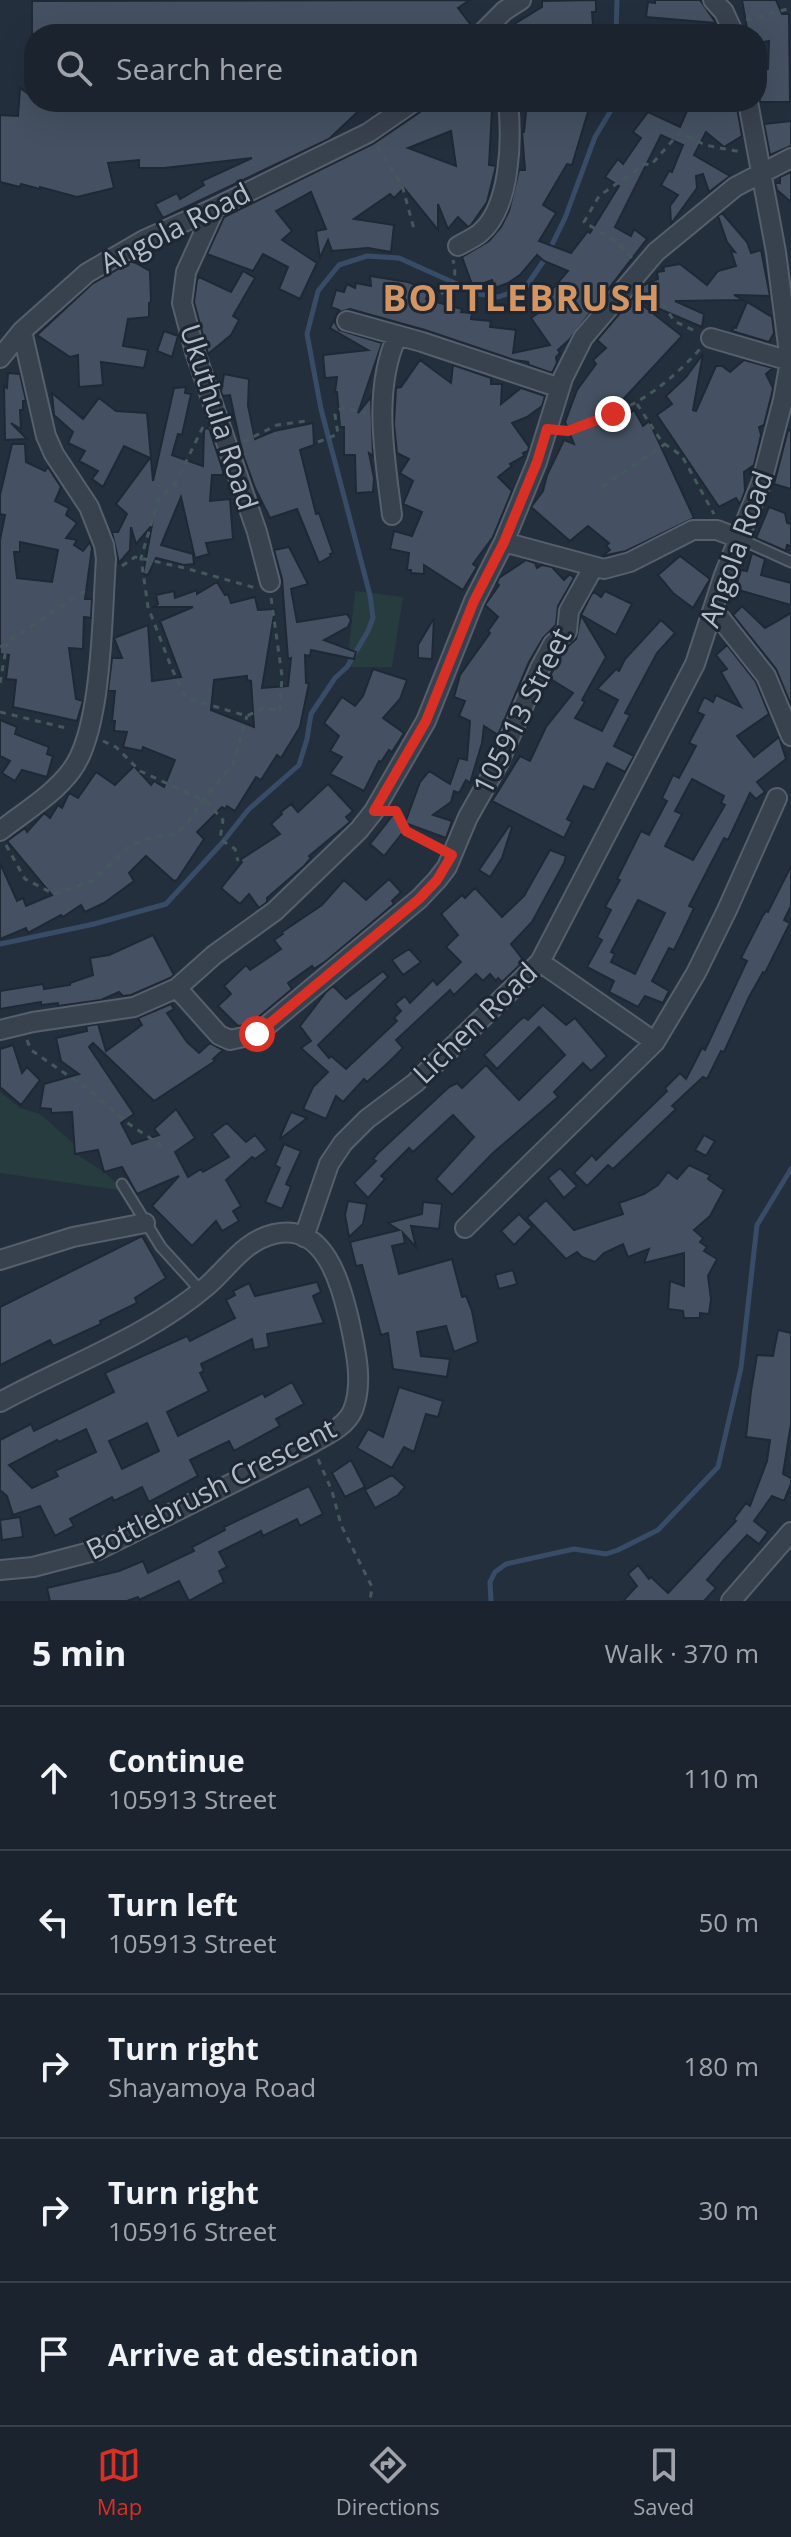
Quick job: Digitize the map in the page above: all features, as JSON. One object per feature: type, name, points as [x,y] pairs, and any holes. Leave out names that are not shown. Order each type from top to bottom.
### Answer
[{"type":"street","points":[[491,24],[521,0]]},
{"type":"street","points":[[713,0],[729,24]]},
{"type":"street","name":"Angola Road","points":[[0,358],[22,331],[87,273],[144,240],[368,133],[398,112]]},
{"type":"street","points":[[458,246],[480,233],[491,221],[502,194],[509,155],[508,112]]},
{"type":"street","name":"Angola Road","points":[[695,664],[738,538],[785,421],[790,361],[776,252],[750,112]]},
{"type":"street","points":[[0,1030],[134,1007],[177,988],[214,955],[275,911],[359,830],[374,811],[426,721],[474,601],[504,542],[537,462],[560,388],[583,338],[656,252],[735,187],[791,158]]},
{"type":"street","name":"Ukuthula Road","points":[[215,208],[186,272],[182,303],[190,337],[257,532],[270,582]]},
{"type":"street","points":[[347,321],[560,388]]},
{"type":"street","points":[[0,833],[57,788],[73,769],[89,734],[98,670],[104,578],[104,545],[89,507],[54,454],[46,436],[22,331]]},
{"type":"street","points":[[392,515],[383,415],[389,357],[397,336]]},
{"type":"street","points":[[711,338],[790,361]]},
{"type":"street","points":[[504,542],[593,568],[619,567],[693,530],[717,530],[738,538]]},
{"type":"street","name":"105913 Street","points":[[177,988],[219,1035],[230,1040],[257,1034],[419,899],[437,880],[452,855],[468,817],[499,762],[540,668],[553,644],[567,631],[569,611],[593,568]]},
{"type":"street","points":[[713,609],[766,676],[791,736]]},
{"type":"street","name":"Lichen Road","points":[[304,1237],[329,1164],[343,1143],[367,1119],[415,1083],[540,962],[695,664]]},
{"type":"street","points":[[465,1228],[655,1042],[721,923],[777,798]]},
{"type":"street","points":[[540,962],[655,1042]]},
{"type":"street","points":[[0,1260],[73,1237],[145,1223]]},
{"type":"street","points":[[0,1402],[182,1306],[252,1243],[275,1234],[304,1237]]},
{"type":"street","name":"Bottlebrush Crescent","points":[[0,1570],[33,1567],[98,1550],[311,1444],[342,1425],[353,1410],[358,1377],[356,1353],[340,1282],[318,1245],[304,1237]]},
{"type":"street","points":[[731,1601],[791,1532]]},
{"type":"lane","points":[[738,538],[791,562]]},
{"type":"lane","points":[[122,1184],[161,1247],[201,1291]]},
{"type":"path","points":[[746,24],[791,8]]},
{"type":"path","points":[[547,429],[568,431],[637,404],[670,380],[711,338],[674,321],[642,268],[617,242],[584,222],[599,196],[645,164],[651,165],[680,132],[705,145],[757,154]]},
{"type":"path","points":[[368,133],[402,185],[414,229]]},
{"type":"path","points":[[441,294],[449,289],[455,278]]},
{"type":"path","points":[[214,402],[184,469],[175,484],[159,498],[141,558],[148,607],[186,698],[247,716],[265,707],[280,712],[282,676],[270,582]]},
{"type":"path","points":[[637,404],[665,444],[682,456],[714,516],[717,530]]},
{"type":"path","points":[[318,442],[338,434],[337,410],[344,408],[383,415]]},
{"type":"path","points":[[229,449],[277,425],[306,421]]},
{"type":"path","points":[[602,487],[665,444]]},
{"type":"path","points":[[0,647],[135,557],[265,591],[270,582]]},
{"type":"path","points":[[0,683],[7,643]]},
{"type":"path","points":[[0,712],[89,734],[116,747],[140,771],[203,800],[223,820],[220,839],[235,849],[238,861]]},
{"type":"path","points":[[0,833],[25,879],[54,894],[92,881],[131,845],[156,836],[173,835],[186,825],[233,764],[247,716]]},
{"type":"path","points":[[374,811],[396,811],[406,831],[452,855]]},
{"type":"path","points":[[20,1026],[31,1050],[165,1148]]},
{"type":"path","points":[[311,1444],[332,1491],[341,1525],[372,1587],[370,1601]]},
{"type":"green space","points":[[355,591],[403,597],[392,667],[347,667]]},
{"type":"green space","points":[[0,1092],[20,1108],[40,1114],[74,1144],[76,1154],[126,1191],[0,1173]]},
{"type":"building","points":[[470,0],[458,8],[470,24],[32,24],[32,1]]},
{"type":"building","points":[[596,0],[596,12],[592,12],[593,24],[514,24],[542,7],[542,1]]},
{"type":"building","points":[[655,0],[700,0],[716,23],[646,17],[648,2],[655,3]]},
{"type":"building","points":[[742,0],[776,0],[782,14],[789,14],[790,102],[767,102],[767,24],[746,24]]},
{"type":"building","points":[[20,88],[24,91],[24,112],[358,112],[329,139],[163,218],[155,204],[177,193],[180,199],[204,185],[202,181],[252,158],[164,168],[139,168],[139,160],[108,163],[114,188],[77,197],[40,187],[21,184],[20,187],[0,182],[0,115],[18,116]]},
{"type":"building","points":[[420,112],[492,112],[489,165],[496,166],[487,202],[471,225],[468,227],[458,217],[448,229],[438,204],[438,230],[404,188],[394,198],[390,194],[354,219],[394,225],[391,252],[368,248],[332,251],[328,240],[320,258],[316,231],[326,229],[311,192],[276,211],[292,231],[282,240],[317,263],[300,299],[279,289],[288,267],[263,254],[253,271],[207,254],[224,217],[373,144]],"holes":[[[451,131],[456,166],[408,148]]]},
{"type":"building","points":[[526,112],[588,112],[572,165],[567,164],[543,205],[556,213],[539,241],[571,253],[588,231],[590,233],[619,186],[605,177],[618,159],[623,164],[641,138],[633,132],[648,112],[680,127],[687,112],[738,112],[742,136],[724,147],[706,132],[694,155],[730,176],[709,192],[703,174],[696,176],[697,188],[671,224],[670,206],[678,195],[661,185],[669,171],[672,172],[683,145],[661,135],[615,227],[631,236],[634,229],[647,239],[558,350],[560,353],[552,373],[528,362],[425,330],[350,309],[339,312],[335,323],[339,330],[382,343],[358,413],[371,397],[373,456],[369,453],[374,478],[373,492],[356,493],[355,455],[344,455],[344,427],[340,427],[335,392],[337,377],[325,378],[323,355],[368,350],[330,328],[339,310],[331,307],[336,290],[344,292],[347,284],[355,288],[356,283],[371,286],[370,276],[408,282],[429,290],[426,299],[472,313],[471,319],[491,321],[490,327],[516,330],[513,353],[550,345],[531,318],[547,304],[543,300],[568,271],[537,255],[520,275],[508,283],[495,288],[492,280],[473,287],[462,257],[489,241],[509,211],[519,170],[525,170]]},
{"type":"building","points":[[791,121],[791,146],[770,155],[764,124]]},
{"type":"building","points":[[791,172],[791,202],[777,190],[775,183],[780,183],[780,177]]},
{"type":"building","points":[[722,213],[747,242],[751,253],[761,250],[770,296],[734,295],[743,300],[675,301],[704,314],[702,327],[643,302],[641,304],[682,336],[602,422],[608,429],[634,410],[643,426],[649,421],[694,518],[626,551],[602,556],[610,550],[606,546],[609,543],[588,526],[570,541],[531,507],[543,491],[564,440],[574,444],[565,422],[577,390],[596,364],[593,360],[606,348],[597,340],[644,285],[658,279],[657,272],[664,271],[663,267],[680,264],[707,285],[718,271],[736,266],[731,251],[735,252],[727,242],[718,216]]},
{"type":"building","points":[[132,261],[150,271],[151,302],[149,317],[128,319],[123,346],[148,350],[144,368],[101,362],[103,385],[79,387],[78,355],[70,357],[37,335],[92,284]]},
{"type":"building","points":[[243,271],[255,278],[233,316],[239,320],[231,335],[208,354],[194,302],[197,280],[199,277],[231,292]]},
{"type":"building","points":[[747,302],[772,317],[774,333],[769,342],[732,331]]},
{"type":"building","points":[[164,331],[178,336],[172,357],[157,351]]},
{"type":"building","points":[[703,354],[693,410],[696,411],[716,366],[730,372],[744,360],[773,368],[766,374],[773,388],[764,425],[759,427],[761,435],[754,465],[744,472],[745,491],[740,504],[736,498],[719,507],[657,415],[672,404],[666,396],[686,377]]},
{"type":"building","points":[[420,360],[451,383],[453,365],[491,378],[491,384],[502,384],[501,404],[521,388],[545,396],[542,406],[512,423],[529,447],[528,451],[498,477],[512,491],[493,537],[473,564],[477,567],[463,590],[424,565],[424,574],[411,573],[407,570],[409,553],[390,549],[394,531],[412,536],[422,512],[403,504],[413,481],[400,473],[409,459],[397,453],[394,424],[396,388],[401,387]]},
{"type":"building","points":[[8,373],[20,374],[26,401],[23,401],[23,410],[20,410],[21,429],[11,423],[27,439],[5,440],[4,386],[7,388]]},
{"type":"building","points":[[224,374],[249,379],[248,406],[255,439],[274,431],[313,423],[314,445],[300,450],[316,514],[319,513],[333,553],[319,563],[297,509],[270,518],[242,452],[230,395],[223,396],[221,392]]},
{"type":"building","points":[[186,387],[185,393],[191,394],[182,435],[178,434],[172,455],[203,466],[204,429],[209,428],[223,471],[223,475],[212,475],[210,501],[230,499],[233,539],[206,543],[209,554],[195,558],[181,497],[161,545],[193,554],[194,564],[184,565],[156,558],[148,575],[143,574],[152,525],[136,544],[131,527],[130,550],[119,563],[112,532],[118,532],[127,514],[116,504],[150,458],[124,446],[103,487],[92,479],[98,471],[79,461],[85,451],[68,443],[73,432],[54,415],[52,393],[83,419],[99,398],[116,411],[147,413],[153,481],[174,388]]},
{"type":"building","points":[[788,430],[791,431],[791,489],[774,484]]},
{"type":"building","points":[[12,444],[25,444],[26,462],[45,471],[48,467],[61,487],[55,501],[69,508],[66,515],[77,523],[66,538],[77,540],[74,545],[83,551],[90,542],[92,548],[85,599],[92,599],[91,618],[84,617],[83,649],[69,648],[76,699],[83,701],[77,721],[13,707],[16,680],[6,679],[9,655],[0,654],[0,540],[5,515],[0,514],[0,495]],"holes":[[[20,542],[58,550],[52,582],[17,578],[14,552],[20,552]]]},
{"type":"building","points":[[769,507],[785,513],[787,523],[791,524],[791,546],[787,545],[786,551],[756,538]]},
{"type":"building","points":[[289,547],[308,584],[291,589],[297,622],[347,614],[351,620],[348,627],[324,640],[356,652],[354,659],[311,650],[310,656],[305,655],[306,683],[309,683],[300,727],[281,758],[277,755],[261,780],[256,777],[235,811],[227,806],[225,809],[222,807],[197,832],[204,839],[177,880],[174,881],[146,856],[129,873],[134,881],[104,903],[85,912],[81,905],[28,933],[26,928],[0,939],[0,863],[17,901],[23,898],[26,906],[52,895],[7,841],[25,828],[27,832],[44,813],[50,818],[58,805],[62,808],[69,793],[78,798],[96,772],[115,785],[134,766],[151,785],[154,781],[164,787],[175,760],[143,747],[142,751],[123,747],[127,732],[114,731],[115,691],[108,691],[112,658],[122,658],[114,638],[148,625],[152,681],[181,677],[160,621],[193,607],[154,607],[158,604],[156,595],[174,591],[175,598],[197,590],[197,594],[217,582],[225,595],[228,594],[231,603],[255,597],[258,610],[275,609],[262,688],[288,686],[291,658],[288,659],[282,579],[274,550]],"holes":[[[247,676],[247,680],[251,681],[254,727],[211,710],[214,680]]]},
{"type":"building","points":[[752,553],[765,559],[761,575],[791,583],[791,605],[735,589],[741,570],[747,571]]},
{"type":"building","points":[[680,556],[710,579],[693,608],[673,593],[658,575]]},
{"type":"building","points":[[526,560],[535,563],[537,568],[542,565],[552,567],[564,580],[570,574],[574,578],[558,606],[556,625],[543,638],[529,662],[498,735],[484,726],[470,783],[466,780],[459,793],[454,791],[451,802],[433,815],[452,821],[446,838],[405,823],[420,782],[429,771],[450,784],[459,758],[467,760],[470,721],[459,716],[465,701],[454,697],[460,675],[498,617],[485,605],[499,585],[499,578]]},
{"type":"building","points":[[605,591],[632,604],[616,635],[581,615],[594,592],[601,597]]},
{"type":"building","points":[[742,606],[765,628],[791,613],[791,705],[776,669],[733,615]]},
{"type":"building","points":[[581,615],[606,657],[575,718],[602,731],[618,700],[597,689],[616,669],[619,671],[625,659],[661,620],[675,633],[657,653],[625,713],[630,715],[614,746],[634,756],[625,772],[607,763],[594,790],[584,786],[567,819],[572,822],[564,838],[492,801],[520,756],[530,761],[546,727],[573,693],[549,678],[563,651],[576,639]]},
{"type":"building","points":[[434,618],[432,659],[418,658],[418,645]]},
{"type":"building","points":[[727,645],[756,682],[769,714],[737,736],[754,757],[779,737],[786,759],[757,782],[765,792],[756,799],[750,793],[728,840],[724,838],[689,906],[694,908],[674,950],[669,948],[652,981],[669,991],[663,1003],[645,996],[638,1007],[609,992],[614,981],[587,967],[602,940],[597,937],[611,910],[605,907],[620,880],[617,879],[641,831],[649,835],[667,801],[662,798],[673,775],[679,778],[696,746],[689,743],[704,715],[697,712],[704,697],[713,702],[716,695],[741,707],[721,672],[727,669],[716,655]],"holes":[[[692,779],[724,796],[721,803],[725,805],[693,860],[665,846],[682,814],[675,811]],[[638,900],[665,913],[635,974],[611,962],[615,954],[611,952]]]},
{"type":"building","points":[[373,669],[407,680],[400,699],[383,718],[404,733],[392,752],[389,750],[379,761],[364,791],[330,774],[342,757],[330,751],[339,736],[324,723],[342,697],[355,706],[363,696]]},
{"type":"building","points":[[0,720],[17,727],[15,734],[49,747],[47,754],[53,756],[47,777],[22,770],[15,781],[2,773],[10,761],[0,756]]},
{"type":"building","points":[[328,784],[353,811],[346,817],[350,822],[309,856],[311,858],[304,866],[259,908],[249,894],[240,904],[221,888],[242,862],[240,860],[280,834],[271,824],[281,812],[291,804],[298,812]]},
{"type":"building","points":[[393,815],[408,826],[384,856],[370,844]]},
{"type":"building","points":[[509,826],[512,827],[502,858],[490,877],[479,870]]},
{"type":"building","points":[[550,850],[566,856],[532,922],[511,944],[524,961],[502,982],[498,978],[496,981],[490,974],[483,981],[476,974],[454,995],[450,990],[396,1040],[403,1048],[390,1061],[367,1082],[364,1079],[343,1102],[336,1096],[326,1119],[303,1109],[313,1087],[328,1072],[301,1048],[311,1041],[300,1026],[326,992],[333,986],[346,999],[383,971],[388,977],[318,1045],[329,1058],[331,1056],[346,1069],[397,1021],[394,1018],[401,1011],[395,1004],[405,996],[410,1003],[433,980],[437,985],[461,962],[446,947],[458,935],[441,914],[475,888],[502,917],[524,896]]},
{"type":"building","points":[[791,866],[791,906],[784,920],[790,923],[707,1079],[703,1077],[672,1106],[676,1109],[613,1169],[608,1165],[587,1186],[574,1173],[592,1155],[596,1160],[667,1091],[665,1088],[680,1073],[686,1079],[702,1048],[705,1050],[747,961],[741,958]]},
{"type":"building","points":[[389,879],[401,892],[392,901],[394,904],[326,961],[314,969],[312,966],[288,983],[292,989],[255,1020],[253,1018],[249,1024],[238,1026],[218,1006],[231,994],[224,986],[246,965],[250,970],[281,949],[274,940],[322,905],[344,880],[366,900]]},
{"type":"building","points":[[153,935],[174,975],[170,978],[131,995],[123,996],[119,992],[101,1000],[58,1006],[58,1003],[41,1005],[41,1002],[0,1009],[0,991],[43,984],[44,989],[70,985],[93,975],[90,958],[109,955]]},
{"type":"building","points":[[409,949],[421,962],[403,975],[392,960]]},
{"type":"building","points":[[171,1004],[174,1009],[167,1013],[187,1042],[199,1053],[210,1043],[223,1050],[213,1059],[215,1061],[154,1101],[93,1043],[89,1047],[134,1114],[121,1123],[132,1144],[159,1135],[154,1129],[176,1109],[195,1138],[175,1152],[188,1177],[229,1157],[212,1134],[227,1123],[246,1142],[255,1135],[267,1150],[255,1159],[252,1157],[226,1180],[241,1206],[233,1211],[239,1221],[222,1231],[216,1221],[192,1246],[152,1206],[179,1176],[137,1194],[122,1167],[104,1172],[98,1150],[75,1154],[72,1112],[51,1113],[51,1109],[40,1108],[44,1084],[79,1074],[61,1061],[56,1038],[87,1031],[86,1026],[98,1024],[106,1051],[142,1025],[138,1018]]},
{"type":"building","points":[[543,1005],[566,1025],[575,1018],[607,1056],[591,1071],[583,1063],[554,1092],[558,1097],[493,1153],[452,1195],[436,1179],[474,1137],[453,1115],[413,1152],[409,1148],[381,1176],[385,1179],[368,1198],[354,1183],[376,1161],[373,1159],[378,1153],[449,1087],[457,1083],[462,1088],[486,1065],[519,1100],[565,1055],[539,1027],[497,1069],[484,1055],[519,1021],[524,1017],[528,1020]]},
{"type":"building","points":[[13,1045],[22,1073],[27,1067],[40,1080],[21,1105],[0,1087],[0,1049]]},
{"type":"building","points":[[291,1112],[307,1118],[279,1140]]},
{"type":"building","points":[[704,1135],[715,1141],[706,1156],[695,1150]]},
{"type":"building","points":[[284,1144],[301,1151],[286,1184],[291,1187],[282,1209],[265,1202],[280,1168],[275,1165]]},
{"type":"building","points":[[689,1165],[710,1175],[708,1179],[724,1190],[710,1216],[694,1230],[703,1238],[700,1242],[707,1247],[704,1251],[717,1259],[708,1276],[709,1314],[700,1313],[700,1318],[684,1318],[683,1311],[668,1309],[670,1281],[684,1286],[684,1253],[644,1263],[649,1249],[628,1257],[623,1244],[604,1253],[595,1262],[577,1252],[566,1259],[527,1218],[546,1200],[574,1230],[623,1214],[619,1203],[644,1194],[658,1185],[668,1172],[677,1179]]},
{"type":"building","points":[[560,1168],[577,1186],[564,1198],[548,1178]]},
{"type":"building","points":[[348,1201],[367,1204],[363,1224],[349,1237],[345,1215]]},
{"type":"building","points":[[423,1202],[442,1204],[439,1229],[411,1226],[416,1247],[403,1233],[405,1243],[392,1246],[399,1274],[452,1259],[462,1297],[466,1296],[472,1311],[478,1342],[454,1352],[446,1326],[417,1332],[421,1356],[450,1359],[447,1377],[393,1369],[388,1333],[381,1335],[362,1265],[356,1266],[350,1242],[399,1230],[388,1223],[422,1214]]},
{"type":"building","points":[[519,1214],[532,1227],[514,1245],[501,1231]]},
{"type":"building","points":[[142,1236],[166,1278],[135,1298],[137,1303],[100,1321],[101,1324],[53,1346],[50,1340],[0,1365],[0,1307]]},
{"type":"building","points":[[513,1270],[517,1284],[499,1289],[495,1275]]},
{"type":"building","points":[[317,1282],[321,1292],[313,1296],[324,1323],[267,1334],[269,1347],[254,1350],[252,1339],[201,1364],[204,1371],[200,1373],[209,1391],[167,1412],[178,1436],[263,1393],[265,1397],[292,1382],[304,1404],[276,1419],[280,1426],[234,1451],[229,1441],[190,1460],[198,1476],[149,1502],[142,1487],[114,1501],[112,1497],[70,1519],[74,1526],[55,1536],[40,1506],[13,1515],[7,1496],[0,1490],[0,1440],[31,1424],[34,1431],[114,1392],[105,1373],[187,1336],[190,1341],[235,1318],[226,1300],[235,1295],[233,1291],[249,1283],[255,1296]],"holes":[[[147,1423],[159,1451],[122,1469],[109,1441]],[[86,1429],[96,1452],[55,1471],[58,1476],[32,1488],[9,1465]]]},
{"type":"building","points":[[778,1330],[791,1333],[791,1424],[783,1474],[791,1478],[791,1484],[784,1501],[772,1496],[754,1521],[768,1532],[759,1544],[747,1535],[707,1580],[716,1588],[704,1601],[623,1601],[637,1586],[628,1574],[638,1565],[649,1579],[651,1577],[668,1593],[736,1521],[734,1519],[746,1503],[750,1506],[767,1461],[770,1440],[746,1437],[751,1391],[757,1355],[773,1356]]},
{"type":"building","points":[[399,1387],[443,1401],[438,1417],[426,1414],[414,1452],[404,1447],[392,1468],[357,1448],[368,1429],[383,1437]]},
{"type":"building","points":[[351,1460],[365,1487],[345,1497],[332,1473]]},
{"type":"building","points":[[392,1475],[405,1487],[398,1495],[375,1508],[365,1490]]},
{"type":"building","points":[[309,1486],[323,1514],[300,1526],[297,1519],[263,1536],[261,1531],[219,1552],[227,1567],[219,1571],[224,1582],[189,1601],[179,1581],[139,1600],[138,1597],[127,1601],[50,1601],[47,1588],[119,1571],[143,1561],[148,1573],[194,1551],[192,1547],[225,1530],[224,1527]]},
{"type":"building","points":[[20,1517],[23,1537],[2,1540],[0,1520]]},
{"type":"waterway","points":[[616,24],[617,0]]},
{"type":"waterway","points":[[0,944],[94,924],[166,904],[248,810],[299,765],[311,714],[335,678],[347,667],[373,618],[370,595],[321,409],[307,334],[318,291],[339,265],[367,256],[399,258],[479,294],[498,297],[525,288],[545,259],[565,218],[595,137],[610,112]]},
{"type":"waterway","points":[[491,1601],[490,1582],[495,1572],[506,1564],[574,1549],[606,1554],[618,1550],[658,1530],[718,1467],[741,1368],[757,1225],[791,1169]]},
{"type":"district","name":"BOTTLEBRUSH","points":[[522,298]]},
{"type":"route","points":[[257,1034],[419,899],[447,867],[452,855],[406,831],[396,811],[374,811],[426,721],[474,601],[504,542],[547,429],[568,431],[613,414]]}]
